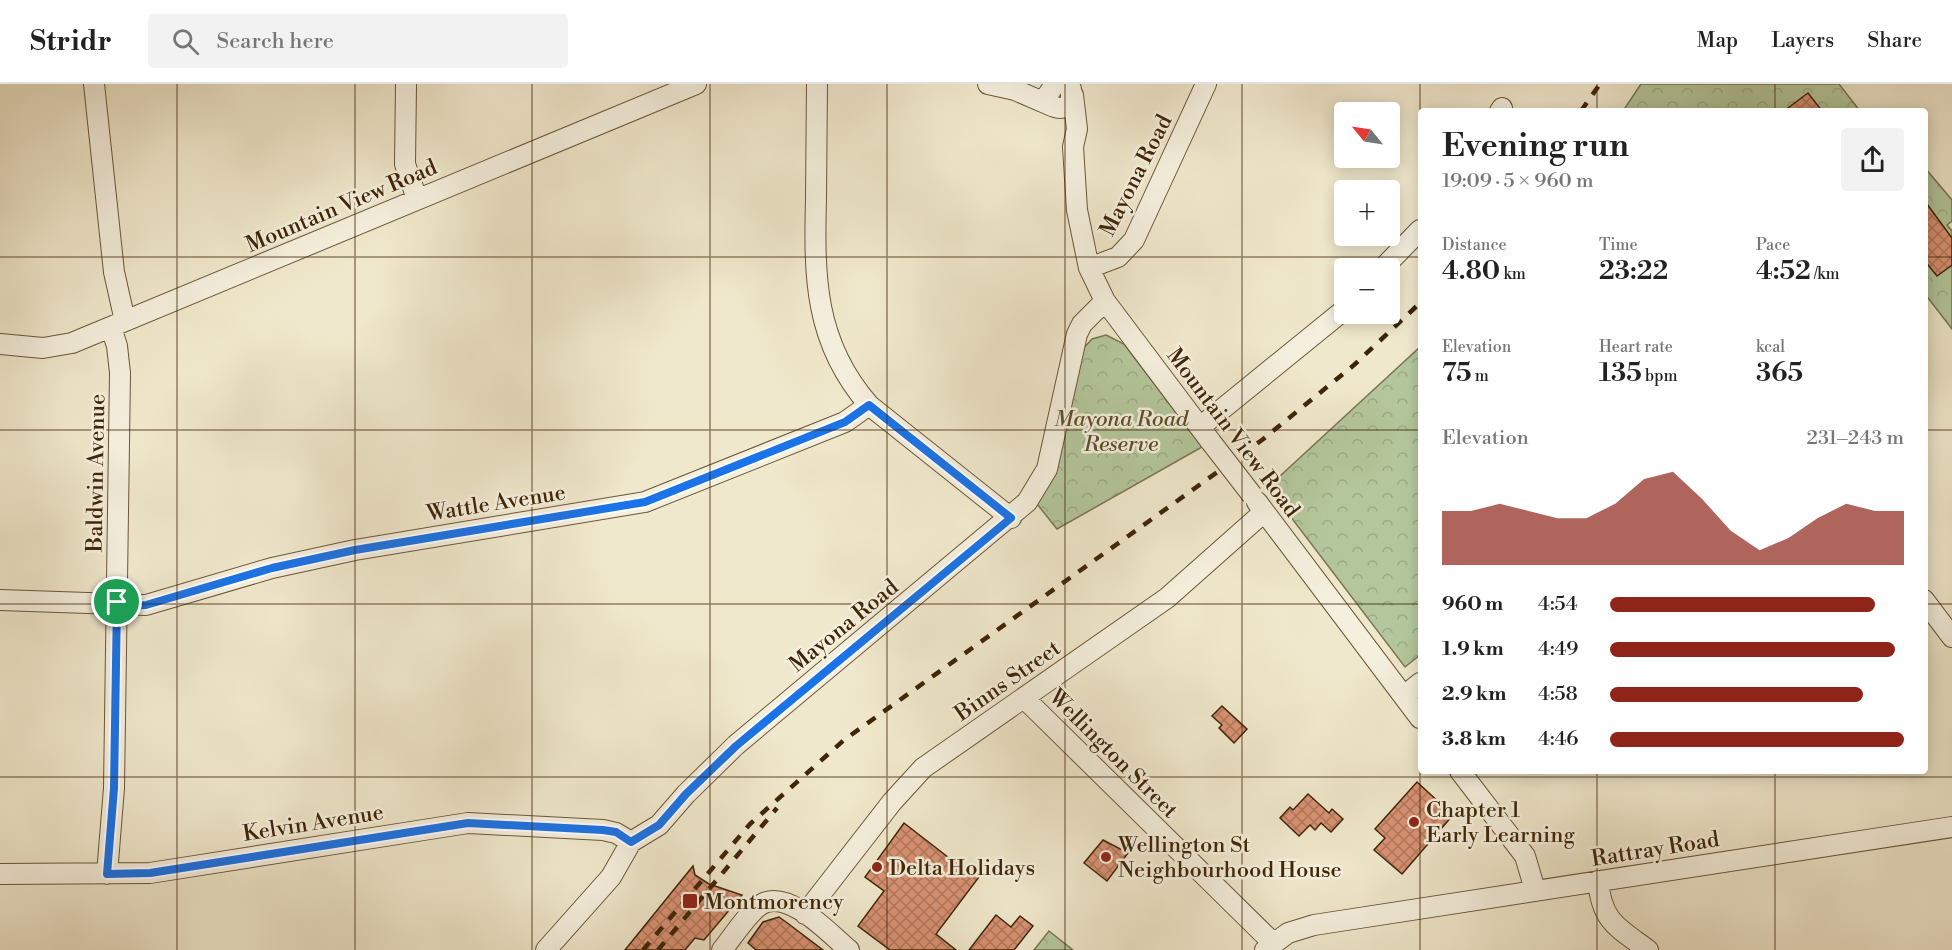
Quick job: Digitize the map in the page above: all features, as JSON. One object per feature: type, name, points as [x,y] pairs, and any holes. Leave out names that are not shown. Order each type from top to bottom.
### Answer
[{"type":"street","name":"Baldwin Avenue","points":[[94,84],[114,272],[120,374],[114,788],[107,874]]},
{"type":"street","points":[[406,84],[405,164],[417,199]]},
{"type":"street","name":"Mountain View Road","points":[[0,344],[61,346],[696,84]]},
{"type":"street","points":[[817,84],[815,268],[818,296],[842,366],[854,387],[869,405],[1011,518]]},
{"type":"street","points":[[987,84],[1015,90],[1053,107],[1065,108],[1071,102],[1062,86],[1015,90]]},
{"type":"street","name":"Mayona Road","points":[[1089,268],[1118,257],[1134,240],[1206,84]]},
{"type":"street","name":"Mountain View Road","points":[[1062,86],[1077,129],[1073,147],[1079,225],[1089,268],[1105,301],[1418,715]]},
{"type":"street","name":"Mountain View Road","points":[[1053,107],[1063,120],[1068,139],[1073,147]]},
{"type":"street","points":[[1393,258],[1418,232]]},
{"type":"street","name":"Mayona Road","points":[[546,950],[611,877],[631,842],[659,825],[686,794],[736,746],[1011,518],[1027,502],[1047,469],[1077,334],[1082,324],[1105,301]]},
{"type":"street","points":[[1206,434],[1334,319]]},
{"type":"street","name":"Wattle Avenue","points":[[0,600],[117,602],[126,606],[146,605],[272,568],[355,550],[645,502],[845,422],[869,405]]},
{"type":"street","name":"Binns Street","points":[[805,914],[892,802],[923,768],[1167,598],[1264,512]]},
{"type":"street","points":[[1928,605],[1952,637]]},
{"type":"street","points":[[1404,696],[1418,685]]},
{"type":"street","name":"Wellington Street","points":[[1024,698],[1269,946]]},
{"type":"street","points":[[1462,774],[1525,856],[1535,890]]},
{"type":"street","name":"Kelvin Avenue","points":[[0,874],[150,873],[468,823],[603,830],[616,832],[631,842]]},
{"type":"street","name":"Rattray Road","points":[[1269,946],[1288,933],[1314,925],[1952,827]]},
{"type":"street","points":[[1598,881],[1600,904],[1606,916],[1648,950]]},
{"type":"street","points":[[722,950],[765,902],[783,900],[805,914],[849,950]]},
{"type":"green space","points":[[1641,84],[1839,84],[1858,108],[1625,108]]},
{"type":"green space","points":[[1928,172],[1952,200],[1952,221],[1947,225],[1952,231],[1952,329],[1928,298]]},
{"type":"green space","name":"Mayona Road Reserve","points":[[1106,335],[1124,344],[1202,447],[1057,529],[1037,504],[1055,466],[1061,447],[1081,351],[1092,339]]},
{"type":"green space","points":[[1418,349],[1418,657],[1405,667],[1268,487]]},
{"type":"green space","points":[[1049,931],[1073,950],[1034,950]]},
{"type":"building","points":[[1808,93],[1820,108],[1788,108]]},
{"type":"building","points":[[1928,205],[1952,238],[1952,265],[1937,276],[1928,265]]},
{"type":"building","points":[[1222,706],[1247,729],[1234,743],[1219,728],[1222,725],[1212,716]]},
{"type":"building","name":"Chapter 1 Early Learning","points":[[1417,782],[1453,815],[1402,874],[1374,850],[1385,838],[1375,829]]},
{"type":"building","points":[[1308,794],[1329,813],[1332,809],[1343,819],[1331,832],[1321,823],[1315,830],[1310,825],[1299,836],[1280,818],[1290,807],[1293,810]]},
{"type":"building","points":[[904,823],[953,861],[955,859],[979,877],[936,934],[956,950],[890,950],[858,926],[884,891],[865,877]]},
{"type":"building","name":"Wellington St Neighbourhood House","points":[[1103,840],[1128,853],[1107,881],[1084,863]]},
{"type":"building","points":[[693,866],[695,875],[709,884],[742,895],[704,940],[695,938],[685,950],[625,950]]},
{"type":"building","points":[[996,915],[1011,927],[1020,916],[1033,926],[1014,950],[969,950]]},
{"type":"building","points":[[779,917],[823,950],[756,950],[748,943],[763,922]]},
{"type":"railway","points":[[1583,108],[1600,84]]},
{"type":"railway","points":[[643,950],[750,824],[844,740],[1262,440],[1354,365],[1418,305]]},
{"type":"railway","points":[[658,950],[777,808]]},
{"type":"place","name":"Chapter 1 Early Learning","points":[[1414,822]]},
{"type":"place","name":"Wellington St Neighbourhood House","points":[[1106,857]]},
{"type":"place","name":"Delta Holidays","points":[[877,867]]},
{"type":"place","name":"Montmorency","points":[[690,901]]},
{"type":"route","points":[[869,405],[1011,518],[821,673],[736,746],[686,794],[659,825],[631,842],[616,832],[603,830],[486,822],[468,823],[150,873],[107,874],[114,788],[117,602],[126,606],[146,605],[272,568],[355,550],[645,502],[845,422],[869,405]]}]
